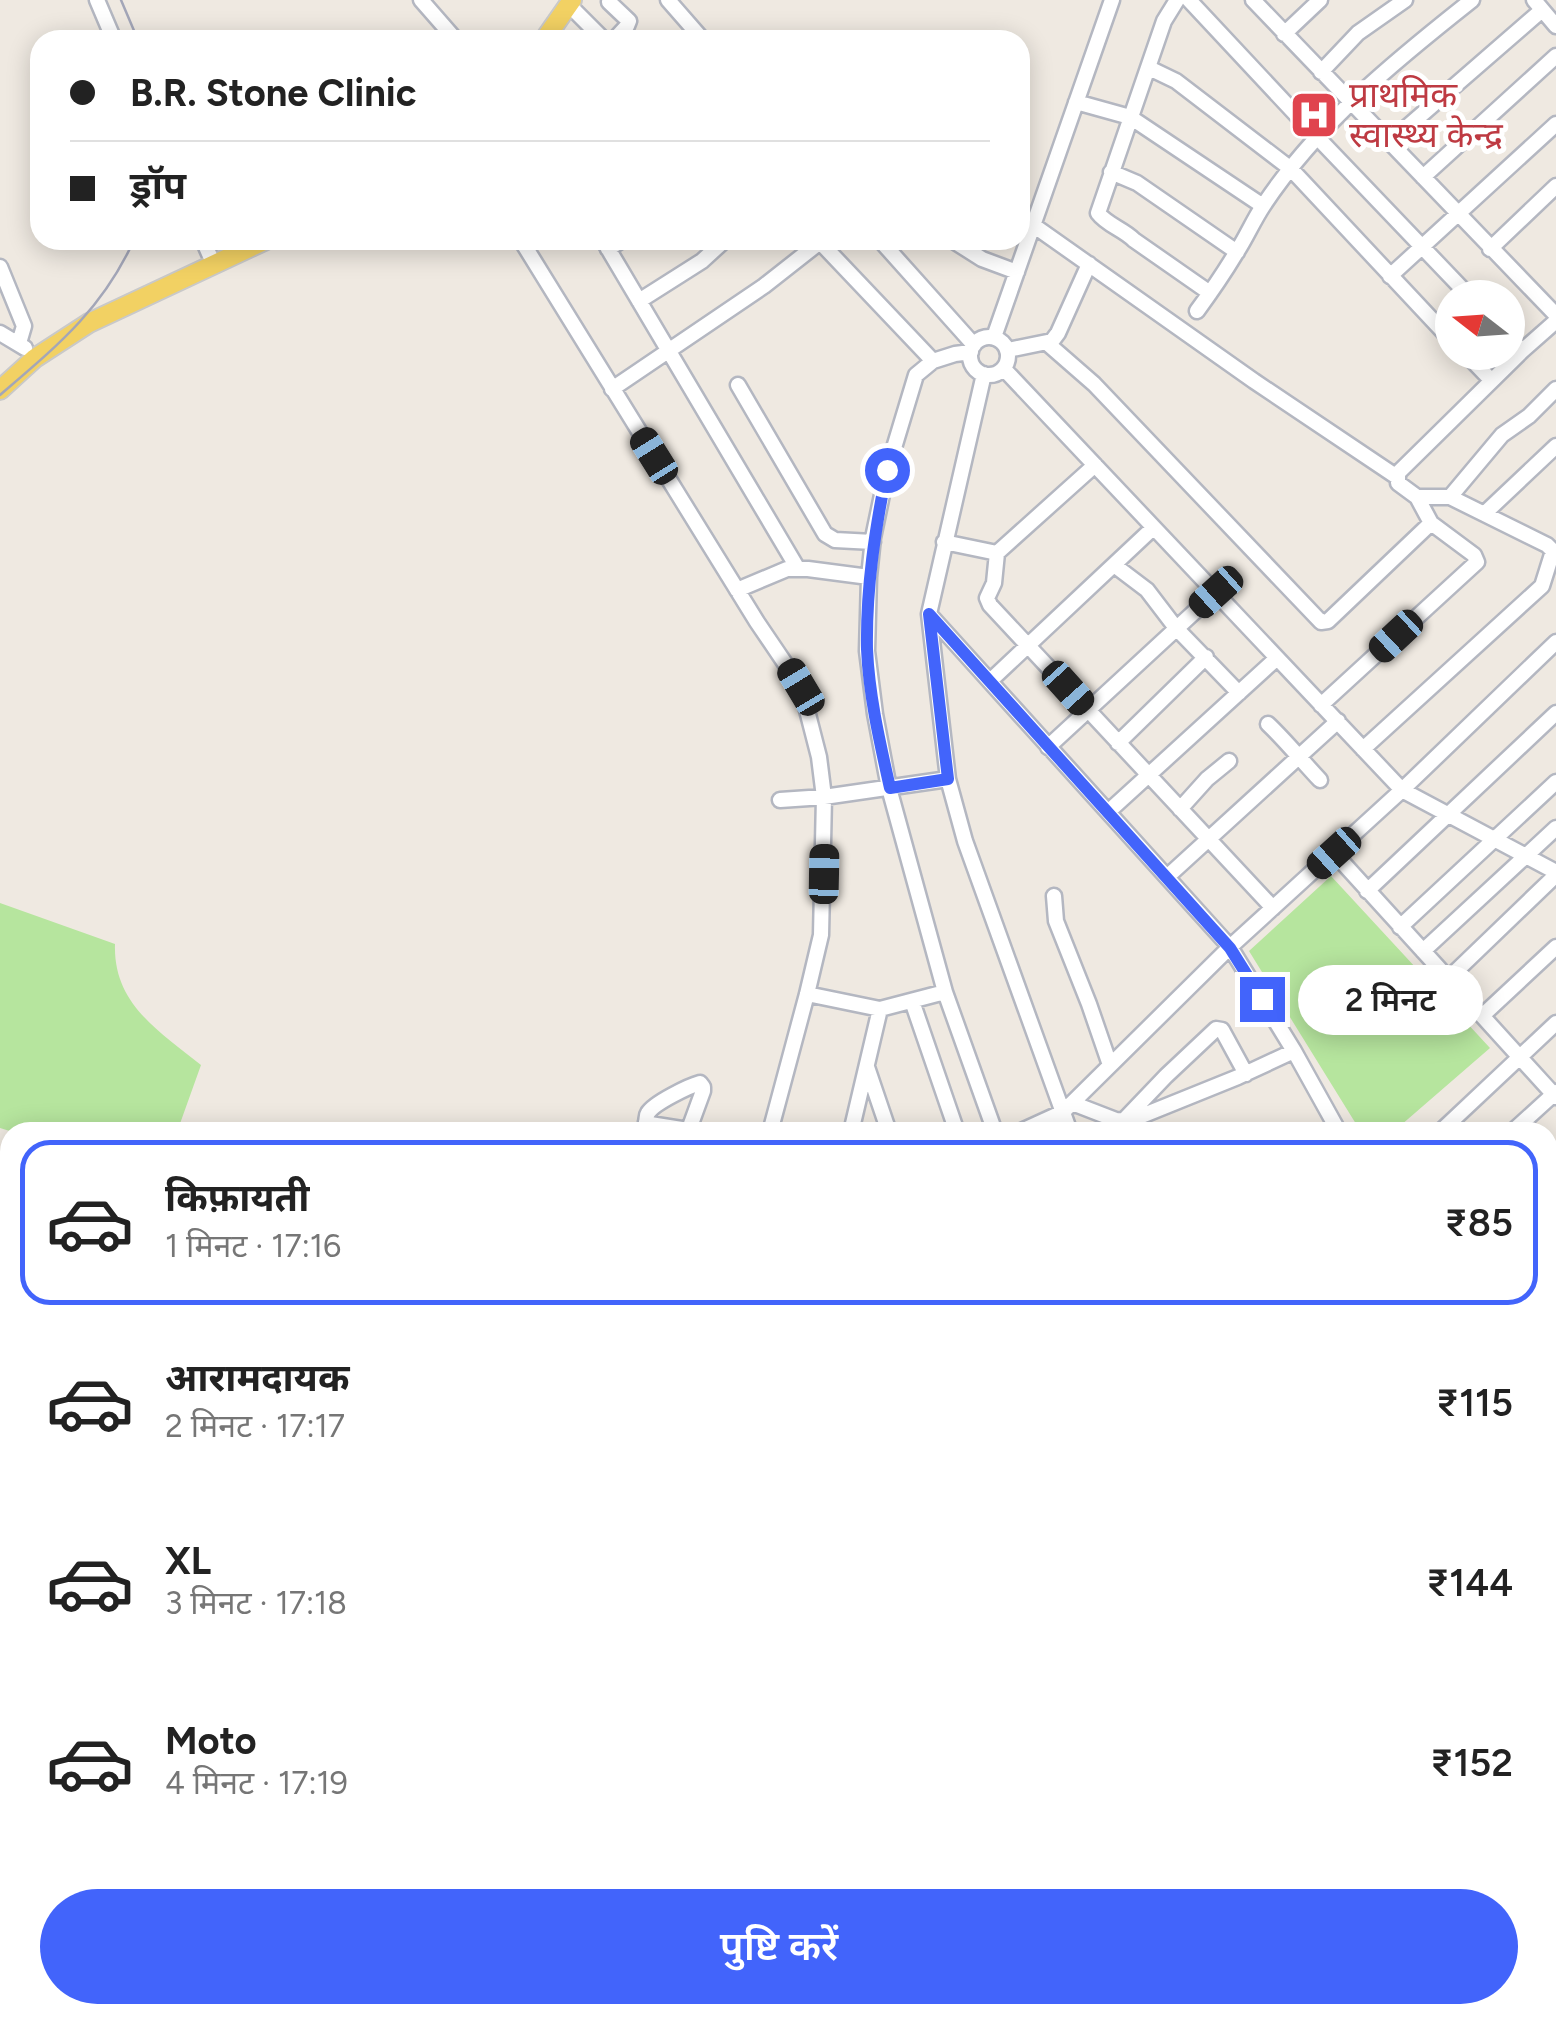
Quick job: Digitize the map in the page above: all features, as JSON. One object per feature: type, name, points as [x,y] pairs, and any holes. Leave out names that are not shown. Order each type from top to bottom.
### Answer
[{"type":"main road","points":[[543,30],[564,2]]},
{"type":"main road","points":[[549,30],[564,2]]},
{"type":"main road","points":[[0,380],[28,352],[89,323],[209,254]]},
{"type":"main road","points":[[0,390],[28,352]]},
{"type":"street","points":[[97,0],[110,30]]},
{"type":"street","points":[[421,0],[447,30]]},
{"type":"street","points":[[668,0],[694,30]]},
{"type":"street","points":[[1030,234],[1112,0]]},
{"type":"street","points":[[1176,0],[1164,22],[1098,208],[1100,217],[1210,293]]},
{"type":"street","points":[[1189,0],[1454,280]]},
{"type":"street","points":[[1253,0],[1556,318],[1525,347]]},
{"type":"street","points":[[1284,34],[1320,0]]},
{"type":"street","points":[[1321,72],[1358,33],[1405,0]]},
{"type":"street","points":[[1197,311],[1263,206],[1318,138],[1402,56],[1472,0]]},
{"type":"street","points":[[564,2],[593,30]]},
{"type":"street","points":[[609,2],[628,21],[623,30]]},
{"type":"street","points":[[1390,142],[1538,5],[1556,26]]},
{"type":"street","points":[[1423,176],[1556,56]]},
{"type":"street","points":[[1149,68],[1176,80],[1291,169],[1435,322]]},
{"type":"street","points":[[1076,102],[1130,116],[1263,206]]},
{"type":"street","points":[[1390,276],[1556,124]]},
{"type":"street","points":[[1111,172],[1137,183],[1237,252]]},
{"type":"street","points":[[1490,249],[1556,186]]},
{"type":"street","points":[[1033,225],[1397,476],[1400,486],[1417,497],[1431,522],[1474,555],[1477,562],[1321,705]]},
{"type":"street","points":[[528,250],[801,687],[819,757],[824,797],[821,935],[773,1122]]},
{"type":"street","points":[[608,250],[798,569]]},
{"type":"street","points":[[639,301],[707,250]]},
{"type":"street","points":[[612,389],[764,286],[808,250]]},
{"type":"street","points":[[827,250],[933,362]]},
{"type":"street","points":[[892,250],[972,348],[971,362],[976,370],[995,374],[1004,369],[1008,350],[994,337],[982,338],[972,348],[933,362],[916,375],[887,470],[873,542],[867,651],[874,714],[890,788],[945,992],[990,1122]]},
{"type":"street","points":[[967,250],[982,260],[1017,272]]},
{"type":"street","points":[[994,337],[1024,250]]},
{"type":"street","points":[[1008,350],[1047,343],[1058,333],[1089,264]]},
{"type":"street","points":[[0,266],[24,326],[28,352]]},
{"type":"street","points":[[0,333],[28,352]]},
{"type":"street","points":[[1047,343],[1094,384],[1321,622],[1328,621],[1431,522]]},
{"type":"street","points":[[1004,369],[1402,790],[1556,874],[1448,978]]},
{"type":"street","points":[[1481,370],[1491,380]]},
{"type":"street","points":[[1397,476],[1501,370]]},
{"type":"street","points":[[984,374],[929,614],[948,779],[966,841],[1068,1108],[1069,1122]]},
{"type":"street","points":[[738,385],[825,534],[835,540],[873,542]]},
{"type":"street","points":[[1450,497],[1502,435],[1556,390]]},
{"type":"street","points":[[1484,514],[1556,446]]},
{"type":"street","points":[[1095,466],[996,553],[994,584],[987,600],[1274,908]]},
{"type":"street","points":[[1362,748],[1542,586],[1555,552],[1450,497],[1417,497]]},
{"type":"street","points":[[990,681],[1153,528]]},
{"type":"street","points":[[944,542],[996,553]]},
{"type":"street","points":[[1114,565],[1146,590],[1238,693]]},
{"type":"street","points":[[737,590],[779,572],[798,569],[869,578]]},
{"type":"street","points":[[1048,747],[1216,592]]},
{"type":"street","points":[[929,614],[1230,948],[1294,1051],[1328,1122]]},
{"type":"street","points":[[1040,1122],[1068,1108],[1230,948],[1556,642]]},
{"type":"street","points":[[1118,744],[1206,657]]},
{"type":"street","points":[[1108,812],[1277,658]]},
{"type":"street","points":[[1368,891],[1556,714]]},
{"type":"street","points":[[1166,877],[1338,721]]},
{"type":"street","points":[[1268,724],[1320,780]]},
{"type":"street","points":[[1180,809],[1228,761]]},
{"type":"street","points":[[780,800],[948,779]]},
{"type":"street","points":[[1400,927],[1556,782]]},
{"type":"street","points":[[1423,951],[1556,828]]},
{"type":"street","points":[[1334,853],[1555,1094],[1523,1122]]},
{"type":"street","points":[[1054,896],[1056,921],[1110,1065]]},
{"type":"street","points":[[1482,1015],[1556,947]]},
{"type":"street","points":[[808,994],[880,1009],[945,992]]},
{"type":"street","points":[[912,1001],[954,1122]]},
{"type":"street","points":[[852,1122],[880,1009]]},
{"type":"street","points":[[1451,1122],[1556,1023]]},
{"type":"street","points":[[1130,1122],[1166,1076],[1216,1029],[1222,1030],[1246,1074]]},
{"type":"street","points":[[1132,1122],[1294,1051]]},
{"type":"street","points":[[866,1063],[886,1122]]},
{"type":"street","points":[[1068,1108],[1111,1122]]},
{"type":"green space","points":[[1331,876],[1490,1048],[1405,1122],[1355,1122],[1249,951]]},
{"type":"green space","points":[[0,903],[115,944],[116,965],[130,1000],[155,1028],[201,1065],[181,1122],[0,1122]]},
{"type":"railway","points":[[121,0],[134,30]]},
{"type":"railway","points":[[0,395],[93,307],[129,250]]},
{"type":"place","name":"प्राथमिक स्वास्थ्य केन्द्र","points":[[1314,115]]},
{"type":"route","points":[[887,470],[873,538],[867,651],[874,714],[890,788],[948,779],[929,614],[1230,948],[1262,999]]}]
